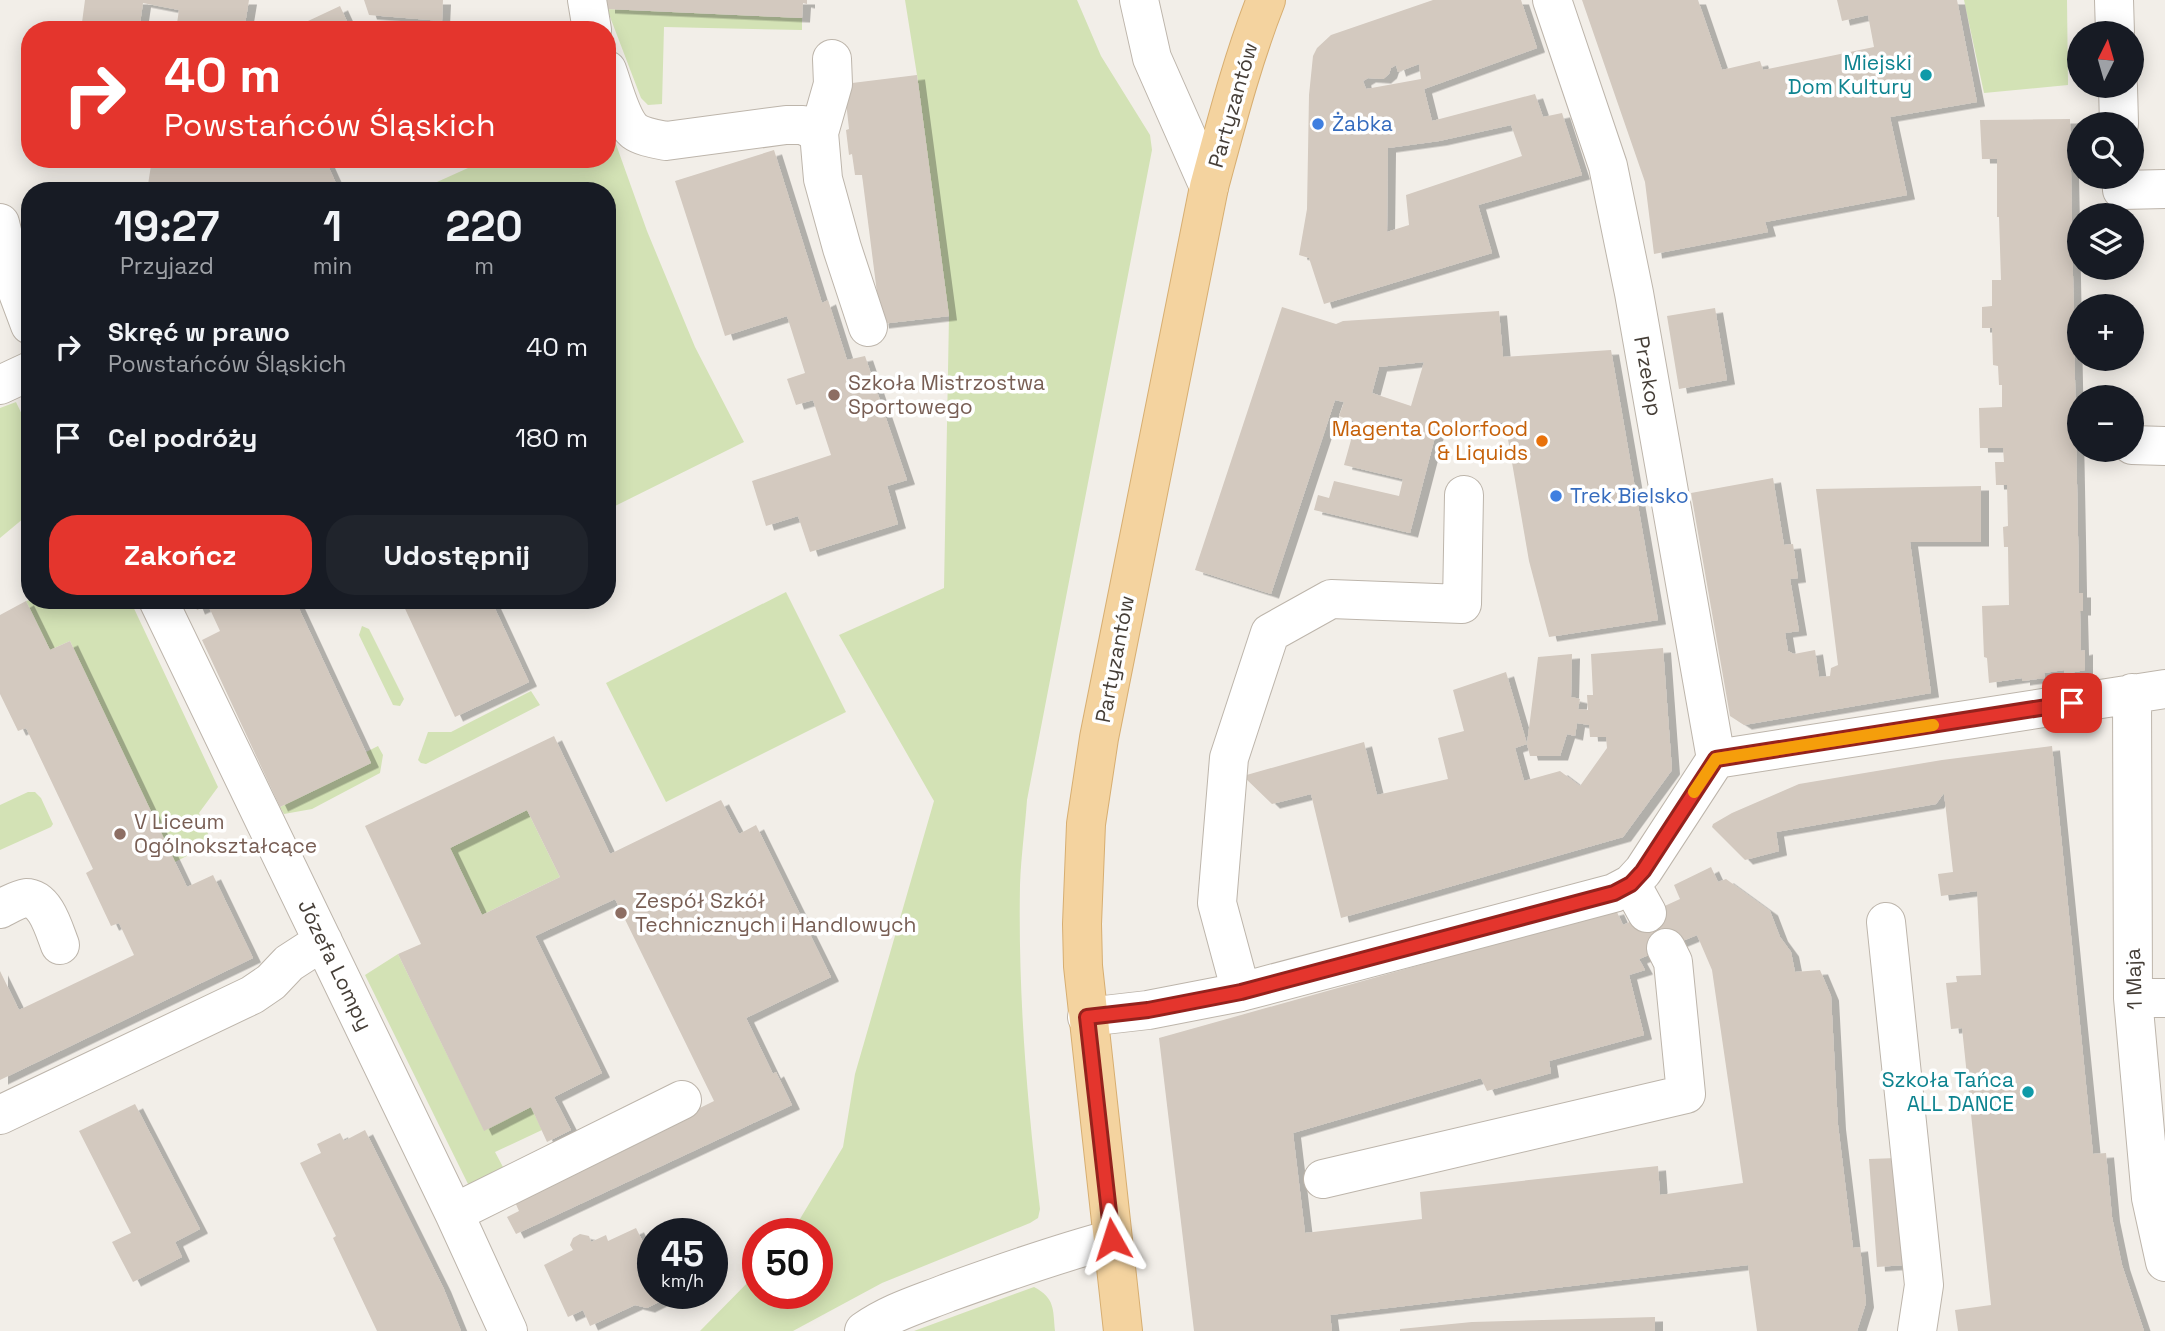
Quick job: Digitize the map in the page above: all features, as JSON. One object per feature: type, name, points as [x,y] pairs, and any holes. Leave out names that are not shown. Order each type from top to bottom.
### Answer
[{"type":"main road","name":"Partyzantów","points":[[1123,1331],[1087,1017],[1082,924],[1088,812],[1099,737],[1209,187],[1252,35],[1266,0]]},
{"type":"street","points":[[587,0],[591,21]]},
{"type":"street","points":[[1139,0],[1152,58],[1209,187]]},
{"type":"street","name":"Przekop","points":[[1552,0],[1608,166],[1716,759]]},
{"type":"street","points":[[2114,0],[2115,21]]},
{"type":"street","points":[[832,59],[833,84],[819,133],[823,179],[868,327]]},
{"type":"street","points":[[616,95],[623,114],[634,131],[666,141],[786,125],[803,125],[819,133]]},
{"type":"street","points":[[2144,187],[2165,189]]},
{"type":"street","points":[[0,223],[21,301]]},
{"type":"street","points":[[0,385],[21,375]]},
{"type":"street","points":[[2144,445],[2165,446]]},
{"type":"street","points":[[1241,992],[1217,903],[1229,758],[1270,633],[1331,599],[1462,604],[1464,495]]},
{"type":"street","name":"Józefa Lompy","points":[[162,609],[454,1213],[508,1331]]},
{"type":"street","points":[[1087,1017],[1148,1010],[1241,992],[1614,893],[1639,899],[1643,871],[1716,759],[2148,691]]},
{"type":"street","name":"1 Maja","points":[[2148,691],[2151,1198],[2165,1262]]},
{"type":"street","points":[[0,909],[24,898],[41,904],[60,945]]},
{"type":"street","points":[[1886,922],[1924,1286],[1917,1331]]},
{"type":"street","points":[[0,1115],[251,995],[271,982],[289,963],[323,941]]},
{"type":"street","points":[[1323,1179],[1686,1094],[1673,962],[1665,948]]},
{"type":"street","points":[[454,1213],[682,1100]]},
{"type":"street","points":[[864,1331],[892,1314],[999,1274],[1054,1254],[1112,1239]]},
{"type":"green space","points":[[905,0],[1077,0],[1101,56],[1150,135],[1152,150],[1027,800],[1020,885],[1020,967],[1027,1088],[1040,1209],[1038,1218],[1030,1223],[882,1283],[793,1331],[700,1331],[722,1309],[728,1309],[728,1303],[742,1288],[742,1309],[833,1309],[833,1218],[801,1218],[843,1147],[855,1074],[934,801],[839,635],[944,588],[949,316]]},
{"type":"green space","points":[[1964,0],[2067,0],[2067,85],[1984,93]]},
{"type":"green space","points":[[607,9],[802,18],[802,30],[664,27],[662,104],[648,105],[641,98],[616,33],[616,21],[612,21]]},
{"type":"green space","points":[[616,144],[647,231],[695,347],[744,442],[616,506],[616,182],[437,182],[468,168],[616,168]]},
{"type":"green space","points":[[16,402],[21,412],[21,520],[0,538],[0,408]]},
{"type":"green space","points":[[786,592],[846,712],[666,802],[606,683]]},
{"type":"green space","points":[[30,609],[134,609],[218,787],[199,813],[212,843],[175,862],[70,641],[50,650]]},
{"type":"green space","points":[[362,626],[369,629],[404,699],[400,706],[393,705],[359,635]]},
{"type":"green space","points":[[531,691],[540,705],[426,764],[418,760],[428,732],[451,732]]},
{"type":"green space","points":[[378,746],[383,755],[380,773],[312,809],[284,814],[280,807],[371,763],[366,752]]},
{"type":"green space","points":[[28,792],[35,792],[41,798],[53,824],[0,850],[0,805]]},
{"type":"green space","points":[[527,810],[560,877],[482,915],[450,848]]},
{"type":"green space","points":[[398,954],[484,1130],[531,1107],[542,1130],[495,1152],[503,1167],[469,1186],[365,975]]},
{"type":"green space","points":[[1034,1287],[1049,1300],[1055,1331],[914,1331]]},
{"type":"building","points":[[85,0],[249,0],[246,21],[177,21],[179,10],[143,3],[140,21],[82,21]]},
{"type":"building","points":[[364,0],[443,0],[442,21],[369,15]]},
{"type":"building","points":[[607,0],[807,0],[807,4],[803,3],[802,18],[607,9]]},
{"type":"building","points":[[1433,0],[1521,0],[1537,48],[1424,89],[1432,121],[1535,94],[1543,117],[1562,113],[1582,175],[1478,205],[1492,253],[1324,304],[1309,258],[1299,255],[1307,209],[1309,95],[1313,56],[1317,48],[1331,35]],"holes":[[[1419,64],[1421,79],[1366,89],[1363,81],[1368,78],[1383,79],[1396,65],[1398,72]],[[1511,125],[1522,156],[1406,195],[1409,225],[1387,232],[1388,148],[1439,141]]]},
{"type":"building","points":[[1582,0],[1698,0],[1722,70],[1760,61],[1763,70],[1874,47],[1868,15],[1842,21],[1837,0],[1957,0],[1977,102],[1890,117],[1907,195],[1765,222],[1768,232],[1654,254],[1645,182]]},
{"type":"building","points":[[340,6],[347,21],[308,21]]},
{"type":"building","points":[[917,75],[949,316],[881,324],[862,175],[855,175],[852,154],[849,155],[844,84]]},
{"type":"building","points":[[2067,119],[2067,189],[2071,189],[2072,203],[2067,203],[2067,280],[2073,280],[2073,294],[2067,294],[2067,371],[2075,371],[2075,385],[2067,385],[2067,462],[2077,462],[2079,593],[2083,593],[2083,611],[2080,611],[2081,651],[2085,650],[2085,670],[2065,674],[2064,670],[2044,673],[2045,678],[1989,683],[1987,658],[1984,657],[1982,606],[2009,605],[2008,547],[2004,547],[2003,527],[2008,526],[2007,485],[1996,485],[1995,462],[2004,462],[2003,448],[1980,448],[1979,408],[2002,407],[2002,385],[1999,385],[1998,366],[1993,365],[1992,328],[1982,328],[1982,307],[1992,306],[1992,280],[2001,280],[1997,159],[1982,159],[1980,120]]},
{"type":"building","points":[[774,150],[822,303],[828,300],[847,360],[865,356],[907,480],[887,486],[898,524],[810,552],[798,516],[766,526],[752,481],[831,455],[813,400],[796,405],[787,379],[805,373],[787,316],[725,336],[675,181]]},
{"type":"building","points":[[151,168],[329,168],[335,182],[148,182]]},
{"type":"building","points":[[1282,307],[1336,324],[1343,321],[1499,311],[1503,357],[1611,350],[1658,620],[1549,637],[1529,561],[1505,422],[1436,433],[1410,533],[1314,510],[1318,495],[1329,498],[1334,481],[1399,496],[1403,479],[1344,465],[1356,422],[1339,416],[1344,402],[1335,400],[1271,594],[1195,570]],"holes":[[[1424,362],[1411,406],[1372,393],[1379,367]]]},
{"type":"building","points":[[1715,308],[1727,380],[1679,389],[1667,316]]},
{"type":"building","points":[[1773,478],[1784,545],[1793,544],[1798,578],[1790,579],[1799,631],[1785,633],[1788,651],[1794,654],[1815,650],[1819,677],[1830,676],[1831,668],[1838,665],[1816,489],[1981,486],[1981,542],[1910,542],[1931,693],[1744,725],[1730,716],[1691,493]]},
{"type":"building","points":[[21,604],[21,609],[30,609],[50,650],[70,641],[187,887],[213,875],[253,958],[0,1080],[0,971],[19,1010],[134,955],[119,923],[111,926],[86,873],[93,869],[26,728],[18,731],[0,694],[0,615]]},
{"type":"building","points":[[210,609],[299,609],[371,763],[280,807],[202,640],[220,631]]},
{"type":"building","points":[[405,609],[495,609],[529,682],[455,717]]},
{"type":"building","points":[[1663,648],[1672,770],[1623,837],[1341,918],[1311,794],[1272,804],[1243,776],[1364,742],[1377,795],[1448,779],[1438,738],[1464,731],[1453,690],[1506,672],[1527,744],[1538,657],[1572,654],[1571,697],[1580,699],[1578,709],[1588,710],[1587,695],[1593,695],[1591,654]],"holes":[[[1577,723],[1589,725],[1590,737],[1606,737],[1607,748],[1580,786],[1560,771],[1524,781],[1515,748],[1527,744],[1530,756],[1560,756],[1567,734],[1575,736]]]},
{"type":"building","points":[[554,736],[610,854],[721,800],[739,834],[756,825],[831,977],[746,1018],[773,1074],[776,1072],[792,1105],[516,1234],[507,1217],[519,1211],[514,1200],[714,1101],[615,899],[535,936],[602,1073],[554,1097],[571,1130],[547,1142],[531,1107],[484,1131],[398,954],[421,944],[365,826]],"holes":[[[527,810],[560,877],[482,915],[450,848]]]},
{"type":"building","points":[[2052,746],[2093,1154],[2106,1153],[2112,1217],[2122,1265],[2144,1331],[1958,1331],[1955,1310],[1991,1305],[1962,1028],[1951,1029],[1946,983],[1957,982],[1956,976],[1981,975],[1977,891],[1941,896],[1938,874],[1953,872],[1944,793],[1936,804],[1776,832],[1779,851],[1745,860],[1712,827],[1732,813],[1799,784],[1942,760]]},
{"type":"building","points":[[1711,867],[1718,882],[1726,879],[1770,911],[1780,937],[1791,952],[1795,972],[1820,970],[1831,996],[1838,1125],[1853,1248],[1860,1247],[1866,1303],[1857,1331],[1757,1331],[1748,1265],[1330,1315],[1332,1331],[1194,1331],[1159,1038],[1616,910],[1623,925],[1680,899],[1674,885]],"holes":[[[1697,935],[1712,970],[1743,1183],[1660,1195],[1658,1166],[1420,1192],[1422,1219],[1305,1233],[1293,1133],[1481,1078],[1487,1091],[1551,1073],[1549,1061],[1644,1035],[1629,975],[1645,970],[1639,959]]]},
{"type":"building","points":[[135,1104],[200,1229],[175,1242],[182,1257],[133,1282],[112,1242],[131,1233],[79,1131]]},
{"type":"building","points":[[365,1130],[443,1287],[461,1331],[377,1331],[333,1238],[336,1236],[300,1163],[321,1153],[317,1144],[340,1133],[344,1141]]},
{"type":"building","points":[[1897,1158],[1904,1265],[1877,1267],[1869,1159]]},
{"type":"building","points":[[636,1228],[637,1230],[637,1306],[590,1326],[583,1310],[568,1317],[544,1265],[573,1250],[570,1245],[573,1238],[580,1234],[589,1236],[591,1242],[606,1235],[608,1241]]},
{"type":"building","points":[[1655,1317],[1655,1331],[1400,1331],[1472,1322]]},
{"type":"slow traffic","points":[[1694,792],[1716,759],[1933,725]]},
{"type":"place","name":"Miejski Dom Kultury","points":[[1926,75]]},
{"type":"place","name":"Żabka","points":[[1318,124]]},
{"type":"place","name":"Szkoła Mistrzostwa Sportowego","points":[[834,395]]},
{"type":"place","name":"Magenta Colorfood & Liquids","points":[[1542,441]]},
{"type":"place","name":"Trek Bielsko","points":[[1556,496]]},
{"type":"place","name":"V Liceum Ogólnokształcące","points":[[120,834]]},
{"type":"place","name":"Zespół Szkół Technicznych i Handlowych","points":[[621,913]]},
{"type":"place","name":"Szkoła Tańca ALL DANCE","points":[[2028,1092]]},
{"type":"route","points":[[1112,1239],[1087,1017],[1148,1010],[1241,992],[1614,893],[1631,884],[1643,871],[1716,759],[2072,703]]}]
